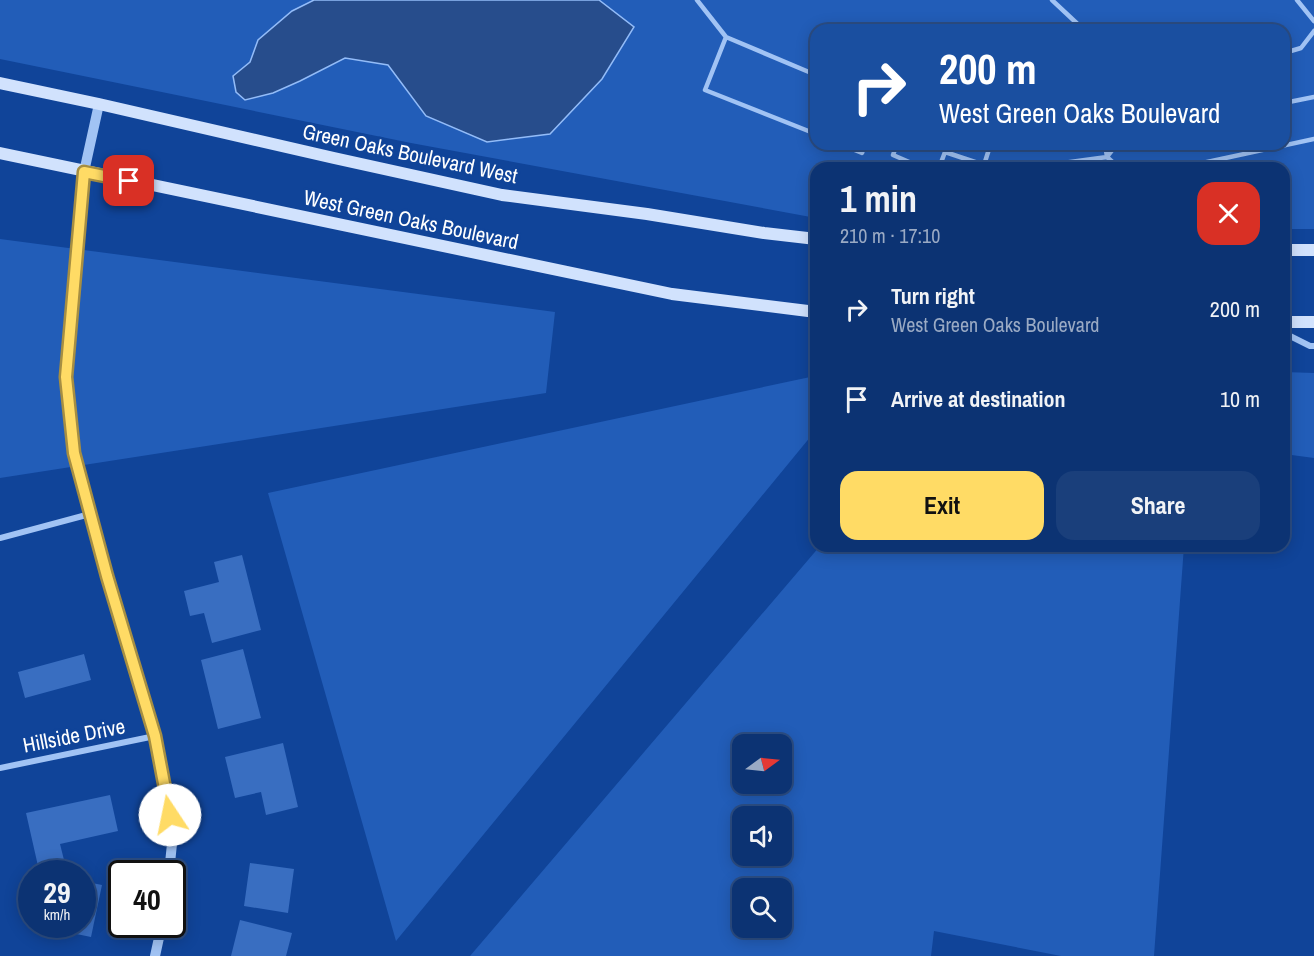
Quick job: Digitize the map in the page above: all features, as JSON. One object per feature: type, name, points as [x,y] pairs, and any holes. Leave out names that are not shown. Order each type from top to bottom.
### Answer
[{"type":"main road","name":"Green Oaks Boulevard West","points":[[0,83],[502,195],[810,238]]},
{"type":"main road","name":"West Green Oaks Boulevard","points":[[0,153],[672,294],[810,311]]},
{"type":"main road","points":[[1290,250],[1314,250]]},
{"type":"main road","points":[[1290,322],[1314,322]]},
{"type":"street","points":[[99,104],[84,172],[66,377],[74,453],[107,576],[155,736],[174,834],[171,860]]},
{"type":"street","points":[[1290,336],[1314,346]]},
{"type":"street","points":[[0,538],[90,514]]},
{"type":"street","name":"Hillside Drive","points":[[0,768],[155,736]]},
{"type":"street","points":[[155,956],[159,938]]},
{"type":"lane","points":[[697,0],[726,38],[810,73]]},
{"type":"lane","points":[[1052,0],[1078,24]]},
{"type":"lane","points":[[1297,0],[1314,21]]},
{"type":"lane","points":[[1290,51],[1301,48],[1314,31]]},
{"type":"lane","points":[[726,38],[705,90],[810,132]]},
{"type":"lane","points":[[1290,102],[1314,97]]},
{"type":"lane","points":[[1290,144],[1314,139]]},
{"type":"lane","points":[[895,150],[893,155],[909,162]]},
{"type":"lane","points":[[1106,150],[1107,157],[1112,162]]},
{"type":"lane","points":[[1070,162],[1107,157],[1112,150]]},
{"type":"lane","points":[[1207,162],[1263,150]]},
{"type":"lane","points":[[941,162],[945,152],[975,162]]},
{"type":"shaded area","points":[[0,0],[1314,0],[1314,229],[1290,229],[1290,162],[810,162],[810,217],[411,143],[0,59]]},
{"type":"shaded area","points":[[314,0],[599,0],[634,27],[602,79],[550,134],[487,142],[426,116],[388,65],[345,58],[273,93],[245,100],[236,92],[233,76],[250,62],[258,40],[292,11]]},
{"type":"shaded area","points":[[0,239],[555,312],[546,393],[0,478]]},
{"type":"shaded area","points":[[1290,372],[1314,373],[1314,458],[1290,455]]},
{"type":"shaded area","points":[[810,377],[810,437],[396,941],[268,493]]},
{"type":"shaded area","points":[[815,552],[1184,552],[1154,956],[1061,956],[934,931],[931,956],[470,956]]},
{"type":"building","points":[[242,555],[261,630],[212,643],[204,613],[190,616],[184,591],[219,582],[214,562]]},
{"type":"building","points":[[243,649],[261,718],[218,729],[201,660]]},
{"type":"building","points":[[84,654],[91,680],[25,698],[18,672]]},
{"type":"building","points":[[283,743],[298,807],[266,815],[261,792],[235,798],[225,757]]},
{"type":"building","points":[[110,795],[118,831],[60,844],[64,860],[37,860],[26,813]]},
{"type":"building","points":[[250,863],[294,869],[288,913],[244,906]]},
{"type":"building","points":[[96,884],[102,885],[96,913]]},
{"type":"building","points":[[240,920],[292,933],[286,956],[231,956]]},
{"type":"route","points":[[129,181],[84,172],[66,377],[74,453],[107,576],[155,736],[170,815]]}]
